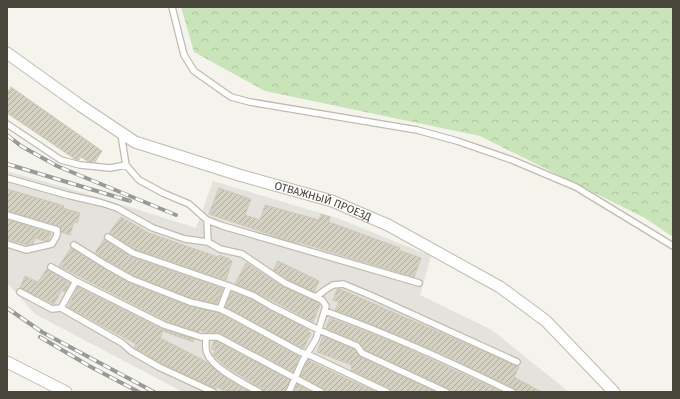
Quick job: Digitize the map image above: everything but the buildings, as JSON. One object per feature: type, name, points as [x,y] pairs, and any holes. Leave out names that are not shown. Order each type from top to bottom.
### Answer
[{"type":"street","name":"ОТВАЖНЫЙ ПРОЕЗД","points":[[7,53],[135,142],[239,175],[332,201],[388,225],[500,287],[546,321],[614,392]]},
{"type":"street","points":[[7,362],[66,392]]},
{"type":"lane","points":[[172,7],[184,55],[194,71],[231,97],[250,102],[417,130],[457,141],[512,160],[576,187],[673,246]]},
{"type":"lane","points":[[7,124],[61,160],[80,165],[110,168],[126,165]]},
{"type":"lane","points":[[121,133],[126,165],[139,180],[163,193],[189,204],[207,220],[222,226],[419,283]]},
{"type":"lane","points":[[7,178],[102,203],[117,208],[153,228],[184,239],[208,242],[220,249],[242,254],[285,283],[322,300],[326,306],[319,330],[289,392]]},
{"type":"lane","points":[[7,215],[57,230],[57,235],[52,244],[26,250],[7,244]]},
{"type":"lane","points":[[207,220],[208,242]]},
{"type":"lane","points":[[108,237],[133,252],[254,296],[319,330],[357,346],[362,353],[446,392]]},
{"type":"lane","points":[[74,245],[106,266],[130,278],[190,302],[220,309],[300,352],[387,392]]},
{"type":"lane","points":[[51,267],[164,325],[206,338],[218,337],[321,392]]},
{"type":"lane","points":[[61,308],[76,281]]},
{"type":"lane","points":[[316,297],[333,285],[343,284],[517,362]]},
{"type":"lane","points":[[220,309],[229,286]]},
{"type":"lane","points":[[20,292],[52,309],[61,308],[122,343],[131,351],[159,367],[213,392]]},
{"type":"lane","points":[[325,311],[413,346],[512,392]]},
{"type":"lane","points":[[206,338],[206,352],[211,362],[235,379],[259,392]]},
{"type":"shaded area","points":[[7,171],[98,197],[196,228],[213,181],[337,218],[431,256],[420,295],[492,330],[569,392],[183,392],[35,314],[7,283]]},
{"type":"green space","points":[[181,7],[673,7],[673,237],[645,218],[480,136],[265,91],[194,52]]},
{"type":"railway","points":[[7,135],[21,146],[57,166],[176,215]]},
{"type":"railway","points":[[7,164],[130,201]]},
{"type":"railway","points":[[7,308],[42,332],[154,392]]},
{"type":"railway","points":[[40,337],[91,367],[139,392]]}]
